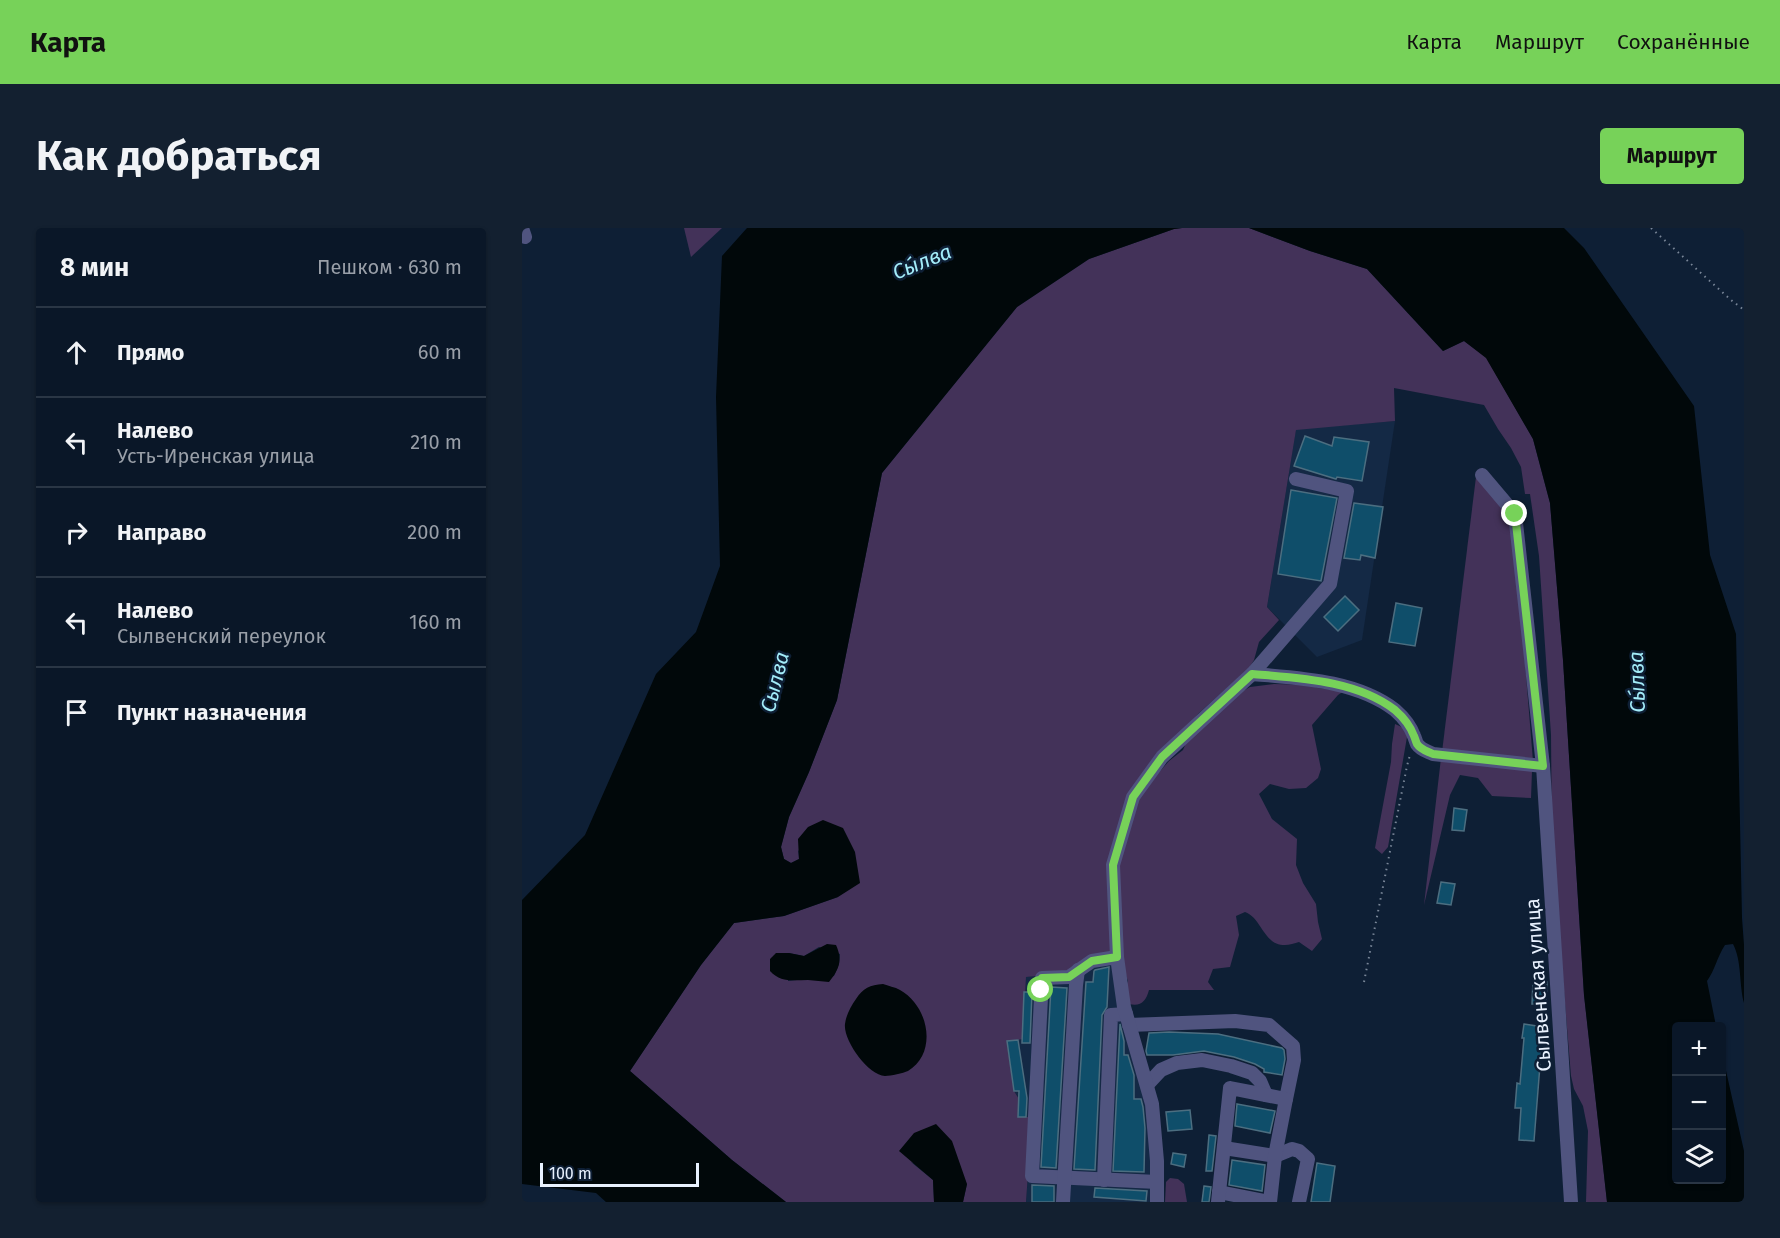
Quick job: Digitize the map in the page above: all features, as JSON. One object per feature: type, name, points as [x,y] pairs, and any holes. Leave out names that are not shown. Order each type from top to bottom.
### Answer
[{"type":"street","name":"Сылвенская улица","points":[[1482,475],[1515,514],[1543,766],[1571,1202]]},
{"type":"street","points":[[1157,1202],[1157,1161],[1152,1104],[1127,1020],[1117,957],[1113,865],[1133,797],[1162,757],[1252,674],[1330,584],[1347,491],[1296,479]]},
{"type":"street","points":[[1252,674],[1319,680],[1369,696],[1404,718],[1411,728],[1416,744],[1433,754],[1543,766]]},
{"type":"street","points":[[1117,957],[1092,961],[1069,977],[1042,978],[1032,1176],[1157,1182]]},
{"type":"street","points":[[1063,1202],[1078,970]]},
{"type":"street","points":[[1104,1180],[1111,1015],[1127,1020],[1234,1021],[1269,1025],[1293,1046],[1294,1060],[1275,1156],[1270,1202],[1219,1197],[1230,1088],[1286,1099]]},
{"type":"street","points":[[1147,1085],[1161,1070],[1177,1063],[1202,1060],[1252,1073],[1260,1081],[1266,1095]]},
{"type":"street","points":[[1224,1148],[1275,1156],[1292,1149],[1299,1151],[1308,1159],[1299,1202]]},
{"type":"path","points":[[1651,228],[1744,310]]},
{"type":"path","points":[[1364,982],[1407,766],[1416,744]]},
{"type":"shaded area","points":[[684,228],[722,228],[691,257]]},
{"type":"shaded area","points":[[1249,228],[1367,269],[1443,351],[1464,341],[1486,357],[1533,439],[1550,503],[1563,660],[1584,995],[1607,1202],[1586,1202],[1588,1131],[1583,1106],[1574,1089],[1571,1076],[1552,846],[1551,735],[1539,556],[1530,494],[1525,494],[1521,467],[1484,405],[1394,388],[1395,421],[1296,430],[1267,607],[1279,620],[1259,642],[1249,668],[1199,713],[1165,749],[1118,827],[1111,955],[1069,973],[1026,977],[1023,1039],[1007,1042],[1014,1091],[1019,1099],[1018,1117],[1032,1117],[1026,1202],[963,1202],[967,1184],[911,1162],[933,1180],[934,1202],[786,1202],[732,1160],[630,1071],[701,965],[734,923],[784,916],[838,897],[798,850],[799,859],[791,863],[784,859],[781,847],[789,817],[837,700],[882,473],[1017,307],[1089,259],[1174,229]],"holes":[[[819,947],[840,954],[834,976],[788,981],[789,953],[804,956]]]},
{"type":"shaded area","points":[[1395,421],[1362,640],[1317,657],[1267,607],[1296,429]]},
{"type":"shaded area","points":[[1476,477],[1513,516],[1533,761],[1442,752]]},
{"type":"shaded area","points":[[1274,684],[1310,685],[1344,691],[1312,725],[1321,769],[1318,778],[1306,788],[1289,789],[1270,784],[1259,794],[1272,819],[1297,839],[1296,865],[1303,883],[1316,904],[1322,939],[1312,951],[1299,942],[1287,945],[1278,944],[1267,936],[1251,915],[1245,912],[1236,916],[1239,935],[1230,967],[1213,969],[1208,982],[1214,990],[1149,990],[1142,1002],[1137,1005],[1129,1004],[1125,989],[1128,981],[1119,956],[1118,868],[1130,816],[1142,792],[1169,761],[1183,750],[1186,743],[1243,691],[1250,687]]},
{"type":"shaded area","points":[[1395,724],[1404,728],[1407,737],[1388,847],[1382,854],[1375,848],[1391,762]]},
{"type":"shaded area","points":[[1441,758],[1532,771],[1531,798],[1492,796],[1478,778],[1460,775],[1450,795],[1424,905]]},
{"type":"shaded area","points":[[1111,955],[1149,1106],[1153,1202],[1026,1202],[1032,1118],[1018,1117],[1019,1099],[1014,1091],[1007,1041],[1023,1039],[1026,977],[1047,974]]},
{"type":"shaded area","points":[[1170,1178],[1178,1179],[1184,1184],[1187,1202],[1165,1202],[1166,1182]]},
{"type":"water","points":[[747,228],[1182,228],[1089,259],[1017,307],[882,473],[837,700],[789,817],[781,847],[784,859],[791,863],[799,859],[798,839],[808,827],[823,820],[843,828],[855,852],[860,883],[838,897],[784,916],[734,923],[701,965],[630,1071],[732,1160],[786,1202],[606,1202],[596,1193],[522,1184],[522,900],[585,835],[656,674],[696,632],[720,566],[716,397],[722,256]]},
{"type":"water","name":"Сы́лва","points":[[1249,228],[1564,228],[1584,248],[1694,406],[1710,555],[1736,634],[1744,1003],[1736,951],[1733,944],[1725,945],[1707,981],[1715,1022],[1672,1022],[1672,1184],[1726,1184],[1726,1071],[1744,1151],[1744,1202],[1607,1202],[1584,995],[1563,660],[1550,503],[1533,439],[1486,358],[1464,341],[1443,351],[1367,269]]},
{"type":"water","points":[[827,944],[836,945],[839,955],[837,969],[829,982],[787,980],[770,971],[770,959],[776,953],[804,956]]},
{"type":"water","points":[[883,984],[898,989],[910,997],[918,1007],[926,1030],[923,1053],[917,1063],[908,1071],[885,1076],[871,1070],[864,1063],[852,1047],[845,1031],[846,1017],[861,992],[871,986]]},
{"type":"water","points":[[936,1124],[952,1141],[967,1184],[963,1202],[934,1202],[933,1180],[899,1151],[914,1133]]},
{"type":"building","points":[[1305,436],[1332,446],[1334,437],[1369,442],[1362,481],[1337,477],[1336,479],[1294,466]]},
{"type":"building","points":[[1291,490],[1337,498],[1321,581],[1278,574]]},
{"type":"building","points":[[1354,503],[1383,507],[1375,558],[1361,555],[1360,560],[1344,558]]},
{"type":"building","points":[[1345,596],[1359,610],[1338,631],[1324,617]]},
{"type":"building","points":[[1396,603],[1422,608],[1415,646],[1389,642]]},
{"type":"building","points":[[1454,808],[1467,810],[1464,831],[1452,830]]},
{"type":"building","points":[[1441,882],[1455,884],[1451,905],[1437,903]]},
{"type":"building","points":[[1109,967],[1107,1007],[1102,1015],[1095,1170],[1074,1169],[1086,982],[1093,982],[1095,970]]},
{"type":"building","points":[[1533,982],[1547,982],[1546,1004],[1532,1004]]},
{"type":"building","points":[[1051,987],[1067,988],[1056,1168],[1041,1167]]},
{"type":"building","points":[[1024,992],[1032,992],[1030,1043],[1022,1043]]},
{"type":"building","points":[[1120,1024],[1124,1055],[1128,1055],[1134,1075],[1134,1099],[1141,1099],[1143,1107],[1144,1172],[1113,1171]]},
{"type":"building","points":[[1524,1024],[1543,1027],[1534,1141],[1519,1140],[1521,1108],[1515,1108],[1517,1083],[1520,1084]]},
{"type":"building","points":[[1149,1033],[1218,1034],[1282,1048],[1285,1059],[1282,1075],[1264,1072],[1264,1069],[1255,1064],[1234,1057],[1204,1051],[1173,1055],[1147,1055]]},
{"type":"building","points":[[1018,1040],[1027,1098],[1026,1117],[1018,1117],[1019,1091],[1014,1091],[1007,1041]]},
{"type":"building","points":[[1237,1104],[1275,1111],[1270,1133],[1235,1126]]},
{"type":"building","points":[[1190,1110],[1192,1129],[1168,1131],[1166,1112]]},
{"type":"building","points":[[1209,1135],[1216,1136],[1212,1171],[1206,1171]]},
{"type":"building","points":[[1173,1153],[1186,1155],[1184,1167],[1171,1164]]},
{"type":"building","points":[[1232,1160],[1265,1165],[1262,1191],[1229,1185]]},
{"type":"building","points":[[1317,1163],[1335,1166],[1330,1202],[1311,1202]]},
{"type":"building","points":[[1032,1185],[1054,1186],[1054,1202],[1032,1202]]},
{"type":"building","points":[[1204,1186],[1211,1187],[1209,1202],[1202,1202]]},
{"type":"building","points":[[1095,1188],[1147,1191],[1146,1201],[1094,1197]]},
{"type":"route","points":[[1041,990],[1042,978],[1069,977],[1092,961],[1117,957],[1113,865],[1133,797],[1162,757],[1252,674],[1319,680],[1369,696],[1384,703],[1404,718],[1411,728],[1416,744],[1433,754],[1543,766],[1515,514]]},
{"type":"water label","name":"Сылва","points":[[775,682]]}]
